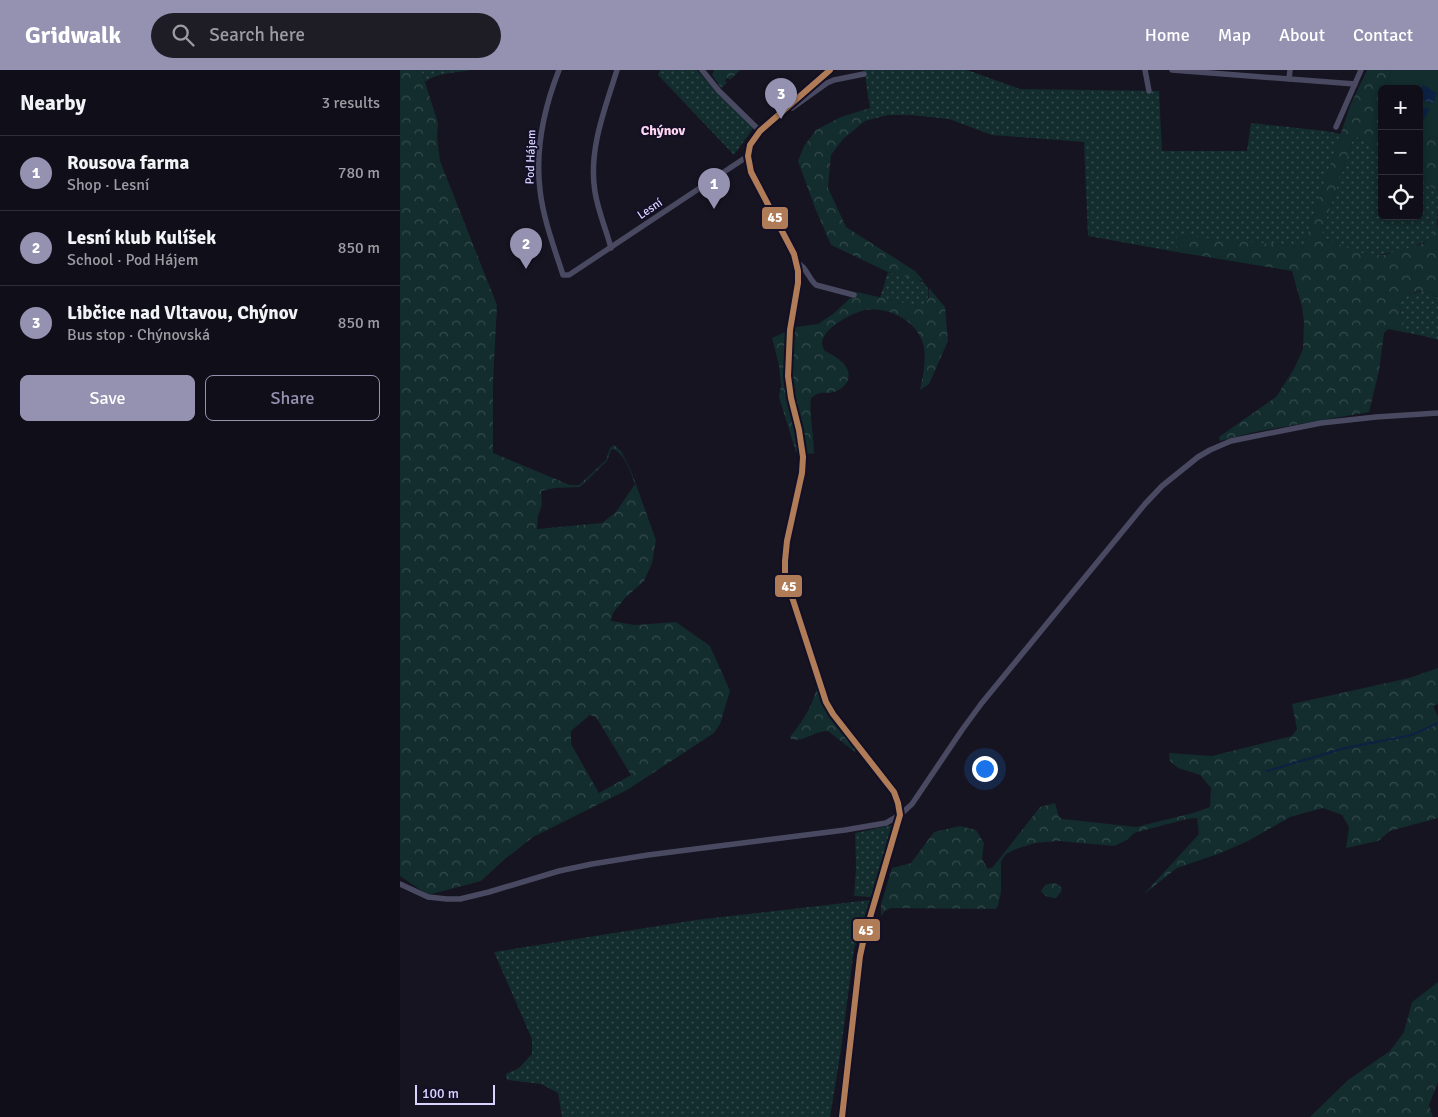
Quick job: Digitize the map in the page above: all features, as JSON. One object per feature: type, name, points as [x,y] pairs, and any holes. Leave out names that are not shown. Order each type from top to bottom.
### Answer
[{"type":"street","name":"Pod Hájem","points":[[560,70],[553,86],[541,128],[538,173],[540,192],[550,235],[563,274]]},
{"type":"street","points":[[611,248],[594,190],[593,174],[597,136],[617,70]]},
{"type":"street","points":[[702,70],[719,91],[760,131]]},
{"type":"street","points":[[830,70],[760,131],[750,145],[748,165],[794,254],[798,277],[790,330],[788,376],[803,457],[802,473],[787,541],[785,574],[826,702],[833,714],[894,792],[900,815],[862,947],[842,1117]]},
{"type":"street","points":[[1145,70],[1149,91]]},
{"type":"street","points":[[1172,70],[1355,84]]},
{"type":"street","points":[[1289,79],[1290,70]]},
{"type":"street","points":[[1336,127],[1361,70]]},
{"type":"street","points":[[786,108],[792,108],[827,83],[864,74]]},
{"type":"street","name":"Lesní","points":[[563,274],[569,275],[748,156]]},
{"type":"street","points":[[796,262],[804,267],[812,282],[816,285],[854,295]]},
{"type":"street","points":[[400,884],[428,897],[447,900],[460,899],[559,871],[584,866],[648,855],[886,823],[900,815],[912,804],[981,704],[1145,504],[1162,486],[1185,467],[1210,450],[1231,441],[1245,438],[1321,423],[1438,413]]},
{"type":"green space","points":[[400,70],[422,70],[438,123],[437,137],[440,161],[497,305],[493,382],[493,453],[570,485],[579,485],[606,460],[610,448],[614,445],[621,451],[630,468],[656,540],[652,563],[644,581],[625,598],[613,613],[611,621],[635,625],[676,622],[710,646],[730,691],[720,724],[714,733],[627,790],[533,837],[481,881],[428,895],[400,876]],"holes":[[[614,449],[625,460],[635,484],[616,512],[602,523],[537,529],[538,516],[542,505],[541,491],[555,488],[580,487],[607,461],[611,450]],[[590,715],[596,717],[631,775],[599,793],[571,744],[571,731]]]},
{"type":"green space","points":[[422,70],[471,70],[441,75],[425,82]]},
{"type":"green space","points":[[660,70],[697,70],[754,127],[734,155],[658,75]]},
{"type":"green space","points":[[714,70],[740,70],[730,80],[728,78],[725,80],[727,83],[721,88],[712,75]]},
{"type":"green space","points":[[864,70],[967,70],[1020,89],[1159,91],[1162,151],[1247,151],[1251,123],[1341,134],[1303,247],[1178,236],[1177,252],[1088,236],[1084,142],[992,135],[949,119],[910,115],[888,115],[865,121],[870,108]]},
{"type":"green space","points":[[1367,70],[1392,70],[1385,85],[1378,85],[1378,103],[1374,115],[1378,118],[1378,150],[1357,137],[1353,139],[1322,232],[1325,239],[1362,253],[1384,255],[1422,244],[1431,236],[1438,225],[1438,298],[1429,291],[1420,291],[1407,296],[1399,304],[1403,332],[1388,329],[1384,333],[1379,371],[1369,412],[1255,432],[1220,441],[1219,437],[1276,397],[1294,369],[1303,349],[1304,322],[1302,307],[1292,271],[1177,252],[1177,235],[1303,247],[1350,106]]},
{"type":"green space","points":[[1392,70],[1438,70],[1438,139],[1433,136],[1423,143],[1423,85],[1385,85]]},
{"type":"green space","points":[[1378,101],[1378,118],[1374,115]]},
{"type":"green space","points":[[870,108],[865,121],[843,139],[831,155],[828,188],[846,227],[915,271],[924,281],[888,272],[831,245],[798,161],[804,146],[816,130],[841,117]]},
{"type":"green space","points":[[1433,136],[1438,139],[1438,191],[1423,182],[1423,143]]},
{"type":"green space","points":[[1357,137],[1378,150],[1378,220],[1423,220],[1423,182],[1438,191],[1437,226],[1433,234],[1425,241],[1416,246],[1392,253],[1370,254],[1356,252],[1325,239],[1322,232],[1353,139]]},
{"type":"green space","points":[[888,272],[920,280],[925,284],[928,290],[928,297],[924,306],[880,298]]},
{"type":"green space","points":[[929,288],[945,307],[948,341],[929,384],[920,390],[925,353],[917,331],[910,323],[894,313],[875,309],[853,314],[832,327],[823,338],[822,344],[825,351],[846,366],[849,375],[848,379],[839,390],[821,393],[811,398],[814,454],[796,452],[779,397],[781,386],[779,365],[772,338],[796,327],[818,324],[833,314],[857,292],[923,306],[929,297]]},
{"type":"green space","points":[[1429,291],[1438,298],[1438,340],[1403,332],[1399,304],[1407,296]]},
{"type":"green space","points":[[1438,668],[1438,704],[1433,706],[1438,716],[1438,818],[1390,831],[1378,841],[1346,848],[1349,827],[1342,815],[1323,808],[1290,817],[1248,841],[1177,868],[1144,894],[1199,834],[1197,818],[1134,833],[1127,840],[1114,846],[1059,841],[1035,843],[1006,854],[1001,861],[1001,892],[996,909],[891,908],[881,916],[881,905],[892,868],[911,863],[934,832],[960,826],[976,830],[984,843],[982,859],[988,869],[993,867],[1040,807],[1055,803],[1059,817],[1063,819],[1136,827],[1193,813],[1210,807],[1211,788],[1200,775],[1178,768],[1170,761],[1169,753],[1212,756],[1292,736],[1297,729],[1292,704],[1409,678]]},
{"type":"green space","points":[[817,688],[829,713],[858,750],[855,752],[828,731],[796,740],[791,739],[790,737],[809,708]]},
{"type":"green space","points":[[892,825],[872,897],[854,896],[856,868],[855,833]]},
{"type":"green space","points":[[1052,883],[1062,888],[1056,898],[1047,896],[1041,891],[1045,885]]},
{"type":"green space","points":[[870,900],[854,949],[830,1117],[562,1117],[558,1093],[541,1084],[507,1080],[506,1074],[519,1068],[532,1054],[532,1039],[494,952],[696,920]]},
{"type":"green space","points":[[1438,982],[1438,1082],[1429,1105],[1433,1117],[1310,1117],[1348,1080],[1390,1051],[1404,1032],[1412,1002]]},
{"type":"water","points":[[1423,85],[1437,93],[1432,104],[1423,99]]},
{"type":"water","points":[[1423,107],[1430,108],[1423,121]]},
{"type":"waterway","points":[[1267,771],[1345,748],[1412,735],[1438,723]]},
{"type":"transit line","name":"45","points":[[830,70],[760,131],[750,145],[748,156],[751,172],[794,254],[798,271],[798,283],[790,330],[788,376],[803,457],[802,473],[787,541],[785,574],[826,702],[833,714],[894,792],[900,815],[860,956],[842,1117]]},
{"type":"place","name":"Libčice nad Vltavou, Chýnov","points":[[781,119]]},
{"type":"place","name":"Rousova farma","points":[[714,209]]},
{"type":"place","name":"Lesní klub Kulíšek","points":[[526,269]]},
{"type":"district","name":"Chýnov","points":[[663,130]]}]
